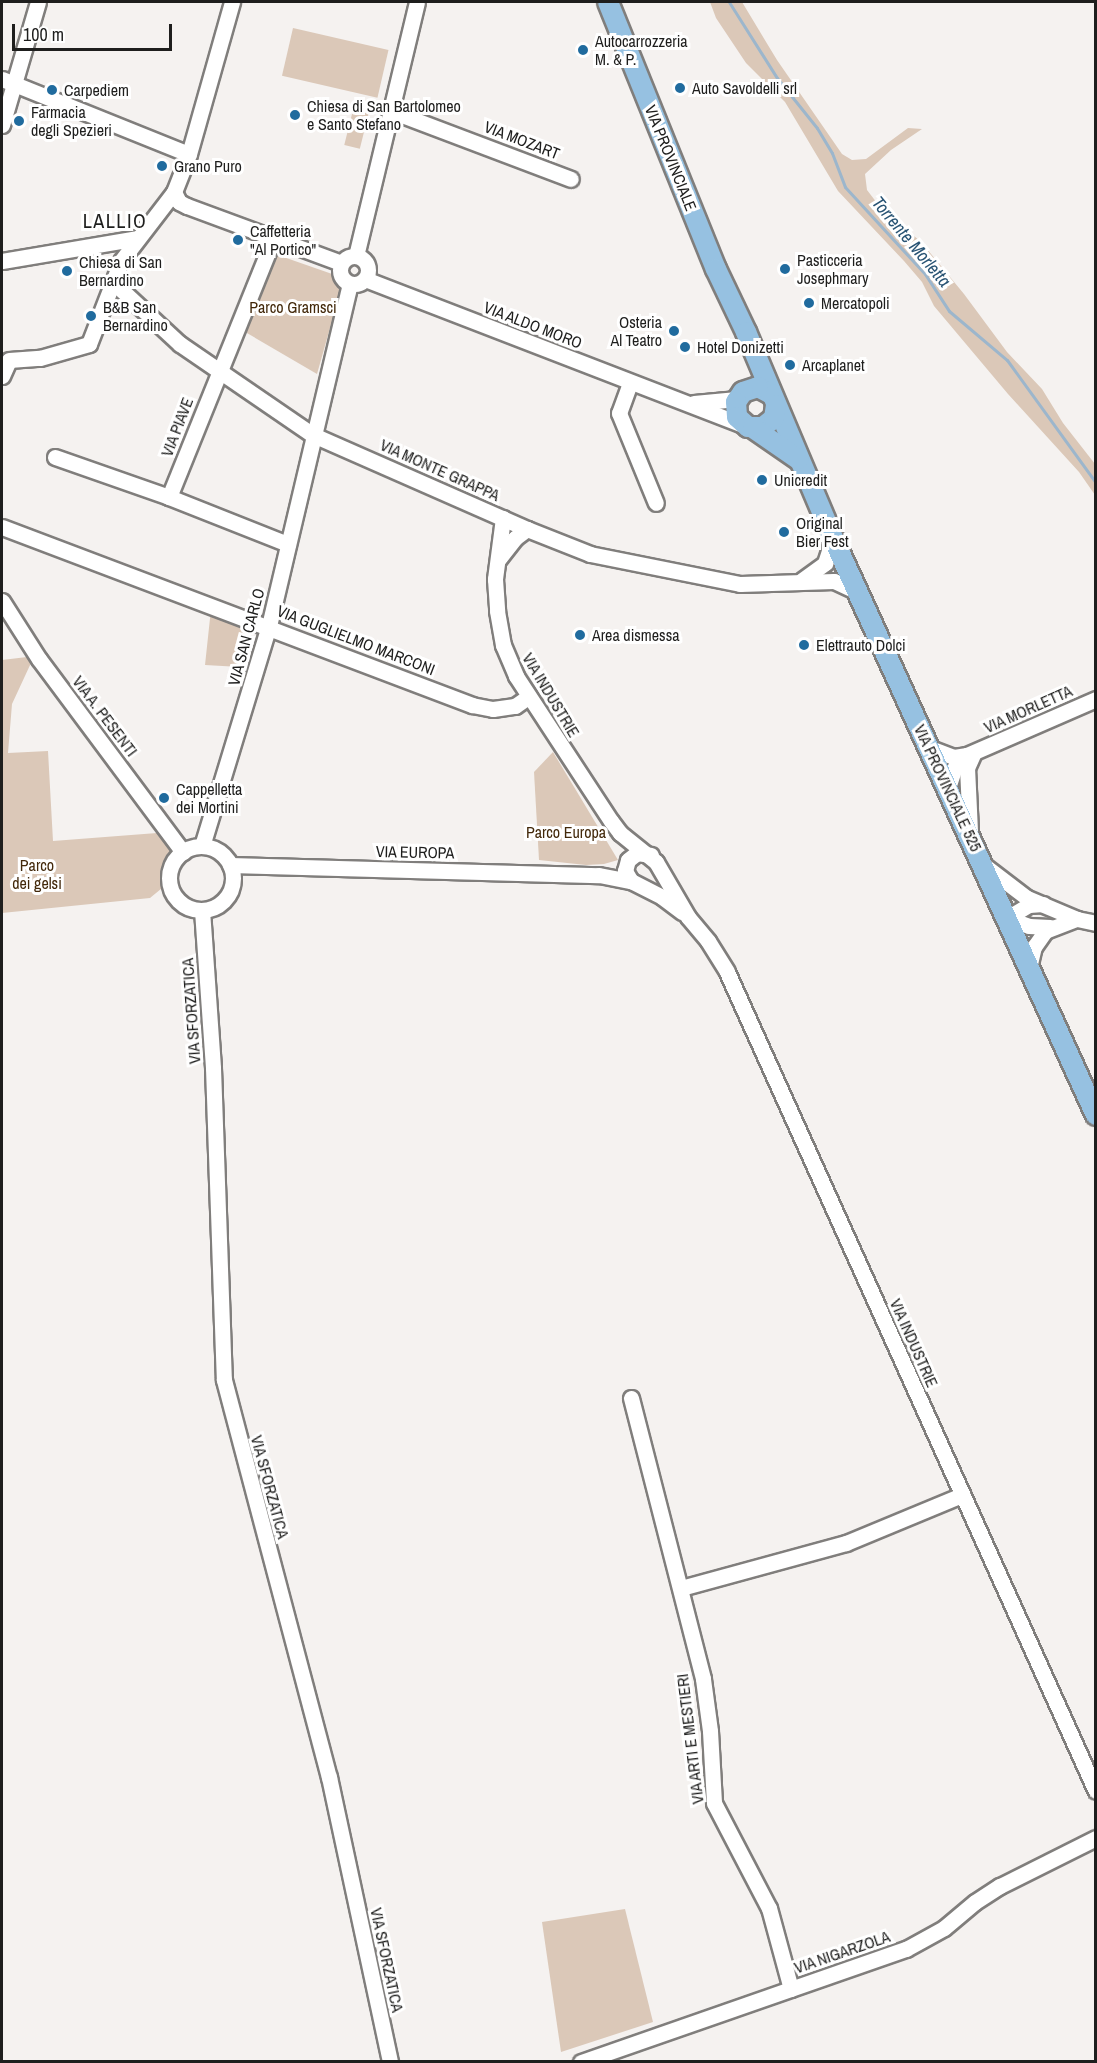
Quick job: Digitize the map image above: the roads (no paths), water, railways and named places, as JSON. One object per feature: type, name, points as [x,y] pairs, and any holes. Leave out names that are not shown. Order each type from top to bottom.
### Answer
[{"type":"main road","name":"VIA PROVINCIALE","points":[[608,2],[716,269],[737,313]]},
{"type":"main road","name":"VIA PROVINCIALE 525","points":[[737,313],[833,538],[1095,1115]]},
{"type":"main road","name":"VIA PROVINCIALE 525","points":[[741,395],[752,374],[753,349]]},
{"type":"main road","points":[[749,427],[769,424],[775,415],[774,400],[758,387],[741,395],[736,414],[749,427],[800,461]]},
{"type":"street","points":[[2,125],[8,81],[38,2]]},
{"type":"street","points":[[2,376],[9,360],[40,358],[89,344],[121,261],[174,192],[189,154],[232,2]]},
{"type":"street","points":[[356,256],[417,2]]},
{"type":"street","points":[[8,81],[189,154]]},
{"type":"street","name":"VIA MOZART","points":[[391,111],[571,179]]},
{"type":"street","points":[[174,192],[179,201],[187,206],[341,263]]},
{"type":"street","points":[[5,261],[138,238]]},
{"type":"street","name":"VIA PIAVE","points":[[169,497],[218,370],[273,239]]},
{"type":"street","points":[[356,256],[365,261],[368,270],[365,279],[358,284],[350,284],[343,279],[340,272],[341,263],[347,257],[356,256]]},
{"type":"street","name":"VIA ALDO MORO","points":[[365,279],[749,427]]},
{"type":"street","name":"VIA MONTE GRAPPA","points":[[113,282],[180,344],[313,435],[527,529],[590,554],[740,584],[799,581]]},
{"type":"street","name":"VIA SAN CARLO","points":[[202,846],[269,626],[350,284]]},
{"type":"street","points":[[630,382],[619,413],[656,503]]},
{"type":"street","name":"VIA ALDO MORO","points":[[688,404],[741,395]]},
{"type":"street","points":[[56,457],[169,497],[288,544]]},
{"type":"street","name":"VIA INDUSTRIE","points":[[503,518],[495,579],[503,645],[528,698],[620,833],[654,859],[688,917],[708,941],[727,972],[1095,1791]]},
{"type":"street","name":"VIA GUGLIELMO MARCONI","points":[[2,527],[269,626],[472,705],[493,709],[515,706],[528,698]]},
{"type":"street","points":[[498,560],[516,538],[527,529]]},
{"type":"street","points":[[799,581],[811,576],[825,563],[831,552],[833,538]]},
{"type":"street","points":[[799,581],[834,580],[858,592]]},
{"type":"street","name":"VIA A. PESENTI","points":[[2,601],[39,659],[183,852]]},
{"type":"street","name":"VIA MORLETTA","points":[[971,840],[966,784],[970,754],[1095,699]]},
{"type":"street","points":[[930,748],[954,757],[970,754]]},
{"type":"street","points":[[948,788],[956,767],[970,754]]},
{"type":"street","name":"VIA INDUSTRIE","points":[[620,833],[627,861],[625,871],[635,883],[662,897],[688,917]]},
{"type":"street","points":[[202,846],[215,849],[230,865],[232,883],[229,893],[213,908],[202,910],[184,906],[172,893],[170,871],[183,852],[202,846]]},
{"type":"street","points":[[627,861],[637,853],[654,859],[657,874],[654,880],[645,885],[635,883]]},
{"type":"street","name":"VIA EUROPA","points":[[599,875],[627,861]]},
{"type":"street","points":[[982,863],[1020,894],[1077,919],[1095,922]]},
{"type":"street","name":"VIA EUROPA","points":[[230,865],[599,875],[635,883]]},
{"type":"street","points":[[1007,918],[1029,904],[1043,904]]},
{"type":"street","name":"VIA SFORZATICA","points":[[202,910],[213,1068],[224,1380],[329,1776],[390,2061]]},
{"type":"street","points":[[1007,918],[1029,926],[1050,927],[1077,919]]},
{"type":"street","points":[[1029,968],[1036,943],[1050,927]]},
{"type":"street","name":"VIA ARTI E MESTIERI","points":[[631,1398],[706,1691],[714,1803],[769,1908],[791,1989]]},
{"type":"street","points":[[681,1588],[846,1543],[962,1495]]},
{"type":"street","name":"VIA NIGARZOLA","points":[[581,2061],[918,1943],[944,1928],[975,1902],[1000,1886],[1095,1838]]},
{"type":"waterway","name":"Torrente Morletta","points":[[729,2],[777,78],[817,128],[832,153],[845,187],[925,274],[949,311],[1007,360],[1096,483]]},
{"type":"place","name":"Autocarrozzeria M. & P.","points":[[583,50]]},
{"type":"place","name":"Auto Savoldelli srl","points":[[680,88]]},
{"type":"place","name":"Carpediem","points":[[52,90]]},
{"type":"place","name":"Chiesa di San Bartolomeo e Santo Stefano","points":[[295,115]]},
{"type":"place","name":"Farmacia degli Spezieri","points":[[19,121]]},
{"type":"place","name":"Grano Puro","points":[[162,166]]},
{"type":"place","name":"Caffetteria \"Al Portico\"","points":[[238,240]]},
{"type":"place","name":"Pasticceria Josephmary","points":[[785,269]]},
{"type":"place","name":"Chiesa di San Bernardino","points":[[67,271]]},
{"type":"place","name":"Mercatopoli","points":[[809,303]]},
{"type":"place","name":"B&B San Bernardino","points":[[91,316]]},
{"type":"place","name":"Osteria Al Teatro","points":[[674,331]]},
{"type":"place","name":"Hotel Donizetti","points":[[685,347]]},
{"type":"place","name":"Arcaplanet","points":[[790,365]]},
{"type":"place","name":"Unicredit","points":[[762,480]]},
{"type":"place","name":"Original Bier Fest","points":[[784,532]]},
{"type":"place","name":"Area dismessa","points":[[580,635]]},
{"type":"place","name":"Elettrauto Dolci","points":[[804,645]]},
{"type":"place","name":"Cappelletta dei Mortini","points":[[164,798]]},
{"type":"district","name":"LALLIO","points":[[115,220]]},
{"type":"park label","name":"Parco Gramsci","points":[[293,307]]},
{"type":"park label","name":"Parco Europa","points":[[566,832]]},
{"type":"park label","name":"Parco dei gelsi","points":[[37,874]]}]
